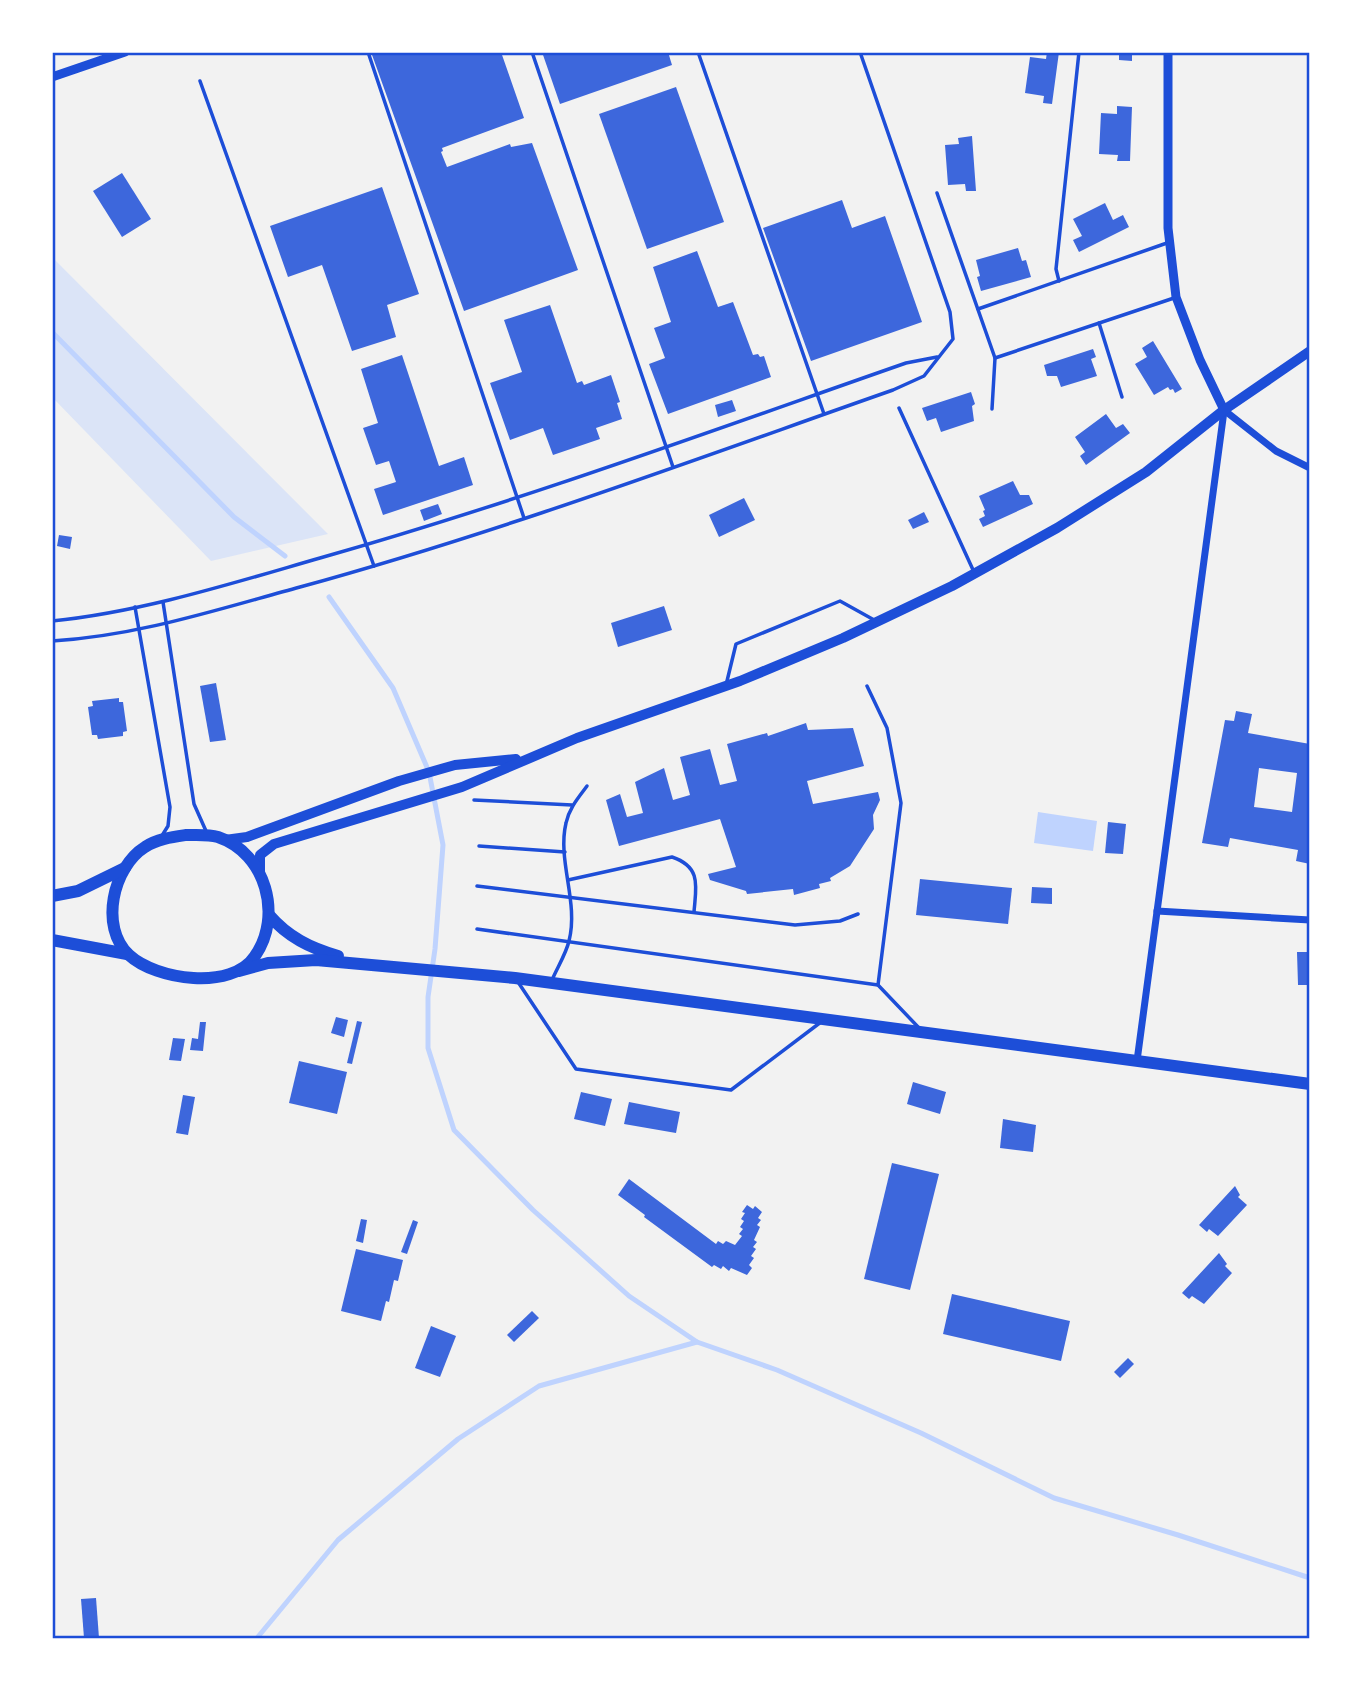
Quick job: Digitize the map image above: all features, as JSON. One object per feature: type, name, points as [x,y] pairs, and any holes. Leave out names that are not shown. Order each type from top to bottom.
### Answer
[{"type":"main road","points":[[260,873],[260,855],[274,844],[462,787],[526,758],[726,685],[843,638],[975,574],[1057,528],[1146,472],[1224,410],[1310,351]]},
{"type":"main road","points":[[225,840],[247,837],[399,781],[455,765],[526,758]]},
{"type":"main road","points":[[127,954],[116,930],[112,905],[116,886],[125,868],[135,854],[146,846],[186,835],[209,835],[225,840],[250,860],[260,873],[267,891],[269,915],[266,936],[254,958],[239,971]]},
{"type":"main road","points":[[52,896],[78,891],[125,868]]},
{"type":"main road","points":[[269,915],[278,925],[314,949],[362,963]]},
{"type":"main road","points":[[52,940],[127,954],[159,972],[186,978],[214,978],[290,960],[409,967],[551,982],[1310,1084]]},
{"type":"street","points":[[52,78],[125,52]]},
{"type":"street","points":[[1168,52],[1170,242],[1176,297],[1200,360],[1224,410],[1276,451],[1310,468]]},
{"type":"street","points":[[1137,1062],[1224,410]]},
{"type":"street","points":[[1157,911],[1310,920]]},
{"type":"lane","points":[[368,52],[524,518]]},
{"type":"lane","points":[[532,52],[673,467]]},
{"type":"lane","points":[[698,52],[824,414]]},
{"type":"lane","points":[[52,641],[166,624],[374,566],[673,467],[893,390],[924,376],[953,339],[950,312],[860,52]]},
{"type":"lane","points":[[1059,281],[1056,269],[1079,52]]},
{"type":"lane","points":[[200,81],[374,566]]},
{"type":"lane","points":[[937,193],[995,358],[992,409]]},
{"type":"lane","points":[[978,309],[1170,242]]},
{"type":"lane","points":[[995,358],[1176,297]]},
{"type":"lane","points":[[1099,323],[1122,397]]},
{"type":"lane","points":[[52,621],[163,601],[367,545],[666,448],[906,363],[939,356]]},
{"type":"lane","points":[[899,408],[975,574]]},
{"type":"lane","points":[[163,601],[194,804],[200,822],[209,835]]},
{"type":"lane","points":[[726,685],[736,644],[840,601],[877,622]]},
{"type":"lane","points":[[135,607],[170,807],[168,826],[159,841]]},
{"type":"lane","points":[[866,685],[887,729],[901,803],[878,985]]},
{"type":"lane","points":[[551,982],[569,941],[571,896],[564,833],[572,806],[587,786]]},
{"type":"lane","points":[[474,800],[572,806]]},
{"type":"lane","points":[[479,846],[565,852]]},
{"type":"lane","points":[[568,880],[672,857],[686,863],[695,875],[697,882],[694,912]]},
{"type":"lane","points":[[477,886],[795,925],[840,922],[858,914]]},
{"type":"lane","points":[[477,929],[878,985],[923,1033]]},
{"type":"lane","points":[[515,978],[576,1069],[731,1090],[823,1020]]},
{"type":"shaded area","points":[[53,258],[328,534],[211,561],[53,398]]},
{"type":"water","points":[[1038,812],[1097,821],[1093,851],[1034,843]]},
{"type":"building","points":[[371,52],[501,52],[524,118],[442,148],[441,152],[447,167],[510,144],[511,147],[532,143],[578,270],[464,311]]},
{"type":"building","points":[[542,52],[668,52],[672,65],[560,104]]},
{"type":"building","points":[[1047,52],[1059,52],[1052,104],[1043,103],[1044,96],[1025,93],[1030,57],[1046,59]]},
{"type":"building","points":[[1113,52],[1132,52],[1132,61],[1119,60],[1119,55],[1113,55]]},
{"type":"building","points":[[676,87],[724,222],[647,249],[599,114]]},
{"type":"building","points":[[1117,106],[1132,107],[1130,161],[1117,161],[1118,155],[1099,154],[1101,113],[1117,114]]},
{"type":"building","points":[[972,136],[976,191],[966,191],[965,184],[948,185],[945,145],[959,144],[958,138]]},
{"type":"building","points":[[122,173],[151,219],[122,237],[93,191]]},
{"type":"building","points":[[382,187],[419,294],[387,305],[396,337],[352,351],[322,265],[288,277],[270,226]]},
{"type":"building","points":[[842,200],[852,228],[885,216],[922,322],[811,361],[763,228]]},
{"type":"building","points":[[1105,203],[1113,220],[1123,215],[1129,227],[1079,252],[1073,240],[1082,236],[1073,219]]},
{"type":"building","points":[[1018,248],[1022,261],[1026,260],[1031,277],[981,291],[976,260]]},
{"type":"building","points":[[697,251],[718,307],[733,302],[753,355],[764,356],[771,377],[668,414],[649,364],[665,358],[654,328],[671,322],[653,267]]},
{"type":"building","points":[[550,305],[577,383],[582,381],[584,385],[611,375],[620,402],[617,403],[622,419],[596,428],[600,439],[553,455],[543,428],[510,440],[490,383],[522,372],[504,320]]},
{"type":"building","points":[[1153,341],[1182,389],[1175,393],[1168,387],[1154,395],[1135,364],[1147,357],[1142,348]]},
{"type":"building","points":[[1093,349],[1096,357],[1091,359],[1097,376],[1061,387],[1057,376],[1047,376],[1044,365]]},
{"type":"building","points":[[402,355],[439,466],[464,457],[473,485],[383,515],[374,489],[396,482],[389,461],[376,465],[363,428],[378,423],[361,369]]},
{"type":"building","points":[[971,392],[975,404],[972,406],[974,421],[941,432],[936,418],[927,421],[922,408]]},
{"type":"building","points":[[732,400],[736,411],[718,417],[715,405]]},
{"type":"building","points":[[1106,414],[1116,428],[1123,424],[1130,433],[1086,465],[1080,456],[1085,452],[1075,437]]},
{"type":"building","points":[[1013,481],[1020,495],[1029,495],[1033,504],[983,527],[979,519],[985,516],[985,510],[979,496]]},
{"type":"building","points":[[744,498],[755,520],[719,537],[709,515]]},
{"type":"building","points":[[438,504],[442,514],[424,521],[420,510]]},
{"type":"building","points":[[924,512],[929,522],[913,529],[908,520]]},
{"type":"building","points":[[59,535],[72,537],[70,549],[57,546]]},
{"type":"building","points":[[664,606],[672,630],[618,647],[611,623]]},
{"type":"building","points":[[216,683],[226,740],[210,742],[200,686]]},
{"type":"building","points":[[119,698],[119,702],[123,702],[127,731],[123,732],[123,736],[98,739],[97,735],[92,735],[88,707],[93,706],[92,701]]},
{"type":"building","points":[[1236,711],[1252,714],[1248,733],[1310,744],[1310,864],[1296,861],[1298,850],[1230,838],[1228,847],[1202,843],[1225,720],[1234,721]],"holes":[[[1259,768],[1297,773],[1292,812],[1254,807]]]},
{"type":"building","points":[[806,723],[808,730],[853,728],[864,766],[807,781],[813,804],[878,792],[880,800],[873,815],[874,829],[850,866],[830,878],[831,881],[819,884],[820,888],[794,895],[793,889],[747,894],[746,891],[710,880],[708,874],[736,867],[720,819],[619,846],[606,800],[620,794],[627,817],[643,813],[635,782],[664,768],[673,800],[690,795],[680,757],[710,749],[720,785],[737,781],[727,744],[767,733],[768,736]]},
{"type":"building","points":[[1108,822],[1126,824],[1123,854],[1105,853]]},
{"type":"building","points":[[920,879],[1012,888],[1008,924],[916,915]]},
{"type":"building","points":[[1032,887],[1052,888],[1052,904],[1031,903]]},
{"type":"building","points":[[1297,952],[1310,952],[1310,985],[1298,985]]},
{"type":"building","points":[[336,1017],[348,1020],[344,1037],[331,1033]]},
{"type":"building","points":[[357,1021],[362,1022],[352,1064],[347,1063]]},
{"type":"building","points":[[200,1022],[206,1022],[203,1051],[190,1050],[192,1038],[198,1039]]},
{"type":"building","points":[[173,1038],[185,1039],[181,1061],[169,1060]]},
{"type":"building","points":[[299,1061],[347,1072],[337,1114],[289,1103]]},
{"type":"building","points":[[913,1082],[946,1092],[940,1114],[907,1104]]},
{"type":"building","points":[[581,1092],[612,1099],[605,1126],[574,1119]]},
{"type":"building","points":[[183,1095],[195,1097],[188,1135],[176,1133]]},
{"type":"building","points":[[629,1102],[680,1112],[676,1133],[624,1124]]},
{"type":"building","points":[[1003,1119],[1036,1125],[1033,1152],[1000,1148]]},
{"type":"building","points":[[892,1163],[939,1174],[910,1290],[864,1279]]},
{"type":"building","points":[[629,1179],[716,1244],[718,1241],[723,1244],[726,1241],[735,1245],[742,1236],[739,1234],[743,1229],[740,1227],[744,1221],[741,1219],[745,1213],[742,1212],[747,1205],[753,1209],[755,1206],[762,1212],[757,1225],[760,1227],[754,1240],[757,1242],[753,1247],[756,1249],[751,1256],[754,1258],[749,1265],[752,1268],[747,1275],[731,1268],[729,1271],[723,1266],[721,1269],[714,1265],[712,1267],[644,1217],[645,1215],[618,1195]]},
{"type":"building","points":[[1235,1186],[1240,1195],[1238,1197],[1247,1205],[1218,1236],[1209,1229],[1207,1232],[1199,1225]]},
{"type":"building","points":[[361,1219],[367,1220],[363,1243],[356,1241]]},
{"type":"building","points":[[413,1220],[418,1222],[407,1254],[401,1252]]},
{"type":"building","points":[[356,1249],[403,1260],[398,1281],[394,1280],[381,1321],[341,1311]]},
{"type":"building","points":[[1219,1253],[1232,1273],[1204,1304],[1192,1296],[1189,1299],[1182,1293]]},
{"type":"building","points":[[952,1294],[1070,1321],[1061,1361],[943,1334]]},
{"type":"building","points":[[532,1311],[539,1318],[514,1342],[507,1335]]},
{"type":"building","points":[[431,1326],[456,1336],[440,1377],[415,1368]]},
{"type":"building","points":[[1128,1358],[1134,1364],[1120,1378],[1114,1372]]},
{"type":"building","points":[[96,1598],[99,1638],[84,1638],[81,1599]]},
{"type":"waterway","points":[[52,332],[234,517],[285,556]]},
{"type":"waterway","points":[[329,597],[393,688],[429,772],[443,845],[435,949],[428,997],[428,1048],[454,1130],[533,1210],[629,1296],[697,1342],[777,1370],[921,1433],[1054,1498],[1310,1578]]},
{"type":"waterway","points":[[257,1638],[338,1540],[458,1439],[539,1386],[697,1342]]}]
